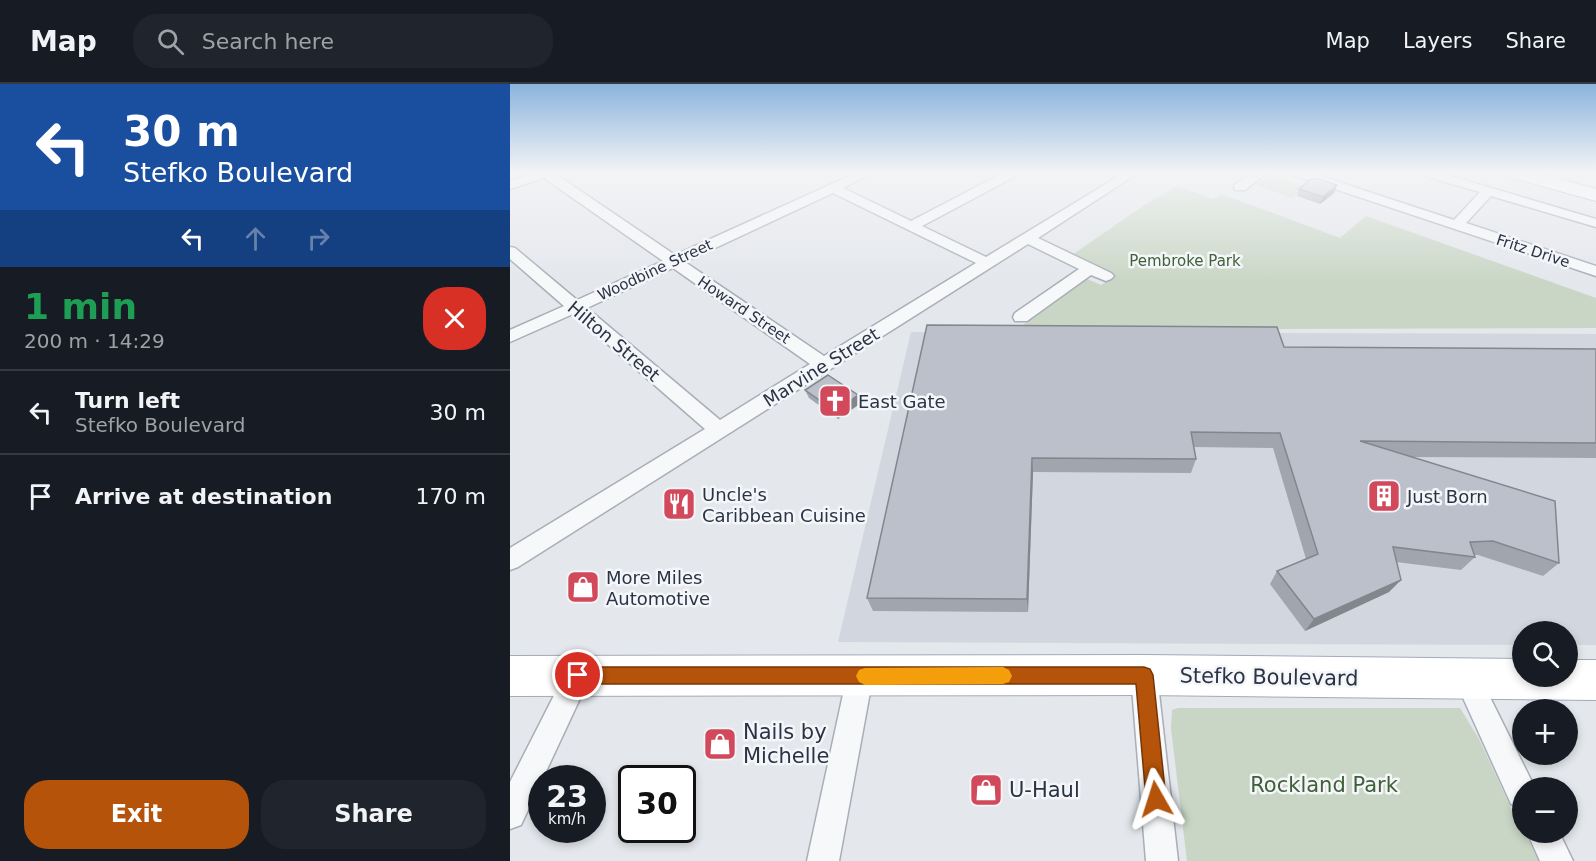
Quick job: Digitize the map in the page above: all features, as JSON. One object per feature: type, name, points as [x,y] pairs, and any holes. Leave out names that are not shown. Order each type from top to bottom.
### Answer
[{"type":"main road","name":"Stefko Boulevard","points":[[510,676],[1144,675],[1596,680]]},
{"type":"street","name":"Howard Street","points":[[598,209],[824,364]]},
{"type":"street","name":"Woodbine Street","points":[[510,337],[786,209]]},
{"type":"street","points":[[877,209],[987,263]]},
{"type":"street","points":[[912,226],[944,209]]},
{"type":"street","name":"Marvine Street","points":[[510,560],[1073,209]]},
{"type":"street","name":"Fritz Drive","points":[[1409,209],[1596,271]]},
{"type":"street","points":[[1457,225],[1471,209]]},
{"type":"street","points":[[1549,209],[1596,224]]},
{"type":"street","points":[[1026,238],[1106,276]]},
{"type":"street","name":"Hilton Street","points":[[510,251],[719,430]]},
{"type":"street","points":[[1021,317],[1090,268]]},
{"type":"street","points":[[510,814],[578,675]]},
{"type":"street","points":[[1144,675],[1162,861]]},
{"type":"street","points":[[823,861],[860,676]]},
{"type":"street","points":[[1468,680],[1514,777]]},
{"type":"street","points":[[1548,843],[1557,861]]},
{"type":"shaded area","points":[[911,332],[1596,334],[1596,645],[1578,645],[1578,621],[1512,621],[1512,645],[838,642]]},
{"type":"green space","name":"Pembroke Park","points":[[1138,209],[1262,209],[1340,238],[1366,216],[1596,298],[1596,328],[1016,330],[1087,279],[1101,285],[1116,275],[1072,255]]},
{"type":"green space","name":"Rockland Park","points":[[1178,708],[1460,708],[1479,739],[1512,810],[1512,843],[1530,843],[1539,861],[1187,861],[1171,729],[1172,710]]},
{"type":"building","name":"Just Born","points":[[927,325],[1277,327],[1284,347],[1596,349],[1596,443],[1360,441],[1555,501],[1559,563],[1493,541],[1470,542],[1475,557],[1393,547],[1401,580],[1314,619],[1277,571],[1318,554],[1280,433],[1191,432],[1196,459],[1032,458],[1027,599],[867,598]]},
{"type":"building","name":"East Gate","points":[[828,375],[858,395],[835,411],[805,390]]},
{"type":"slow traffic","points":[[865,676],[1003,676]]},
{"type":"place","name":"East Gate","points":[[835,401]]},
{"type":"place","name":"Just Born","points":[[1384,496]]},
{"type":"place","name":"Uncle's Caribbean Cuisine","points":[[679,504]]},
{"type":"place","name":"More Miles Automotive","points":[[583,587]]},
{"type":"place","name":"Nails by Michelle","points":[[720,744]]},
{"type":"place","name":"U-Haul","points":[[986,790]]},
{"type":"route","points":[[578,675],[1144,675],[1156,799]]}]
